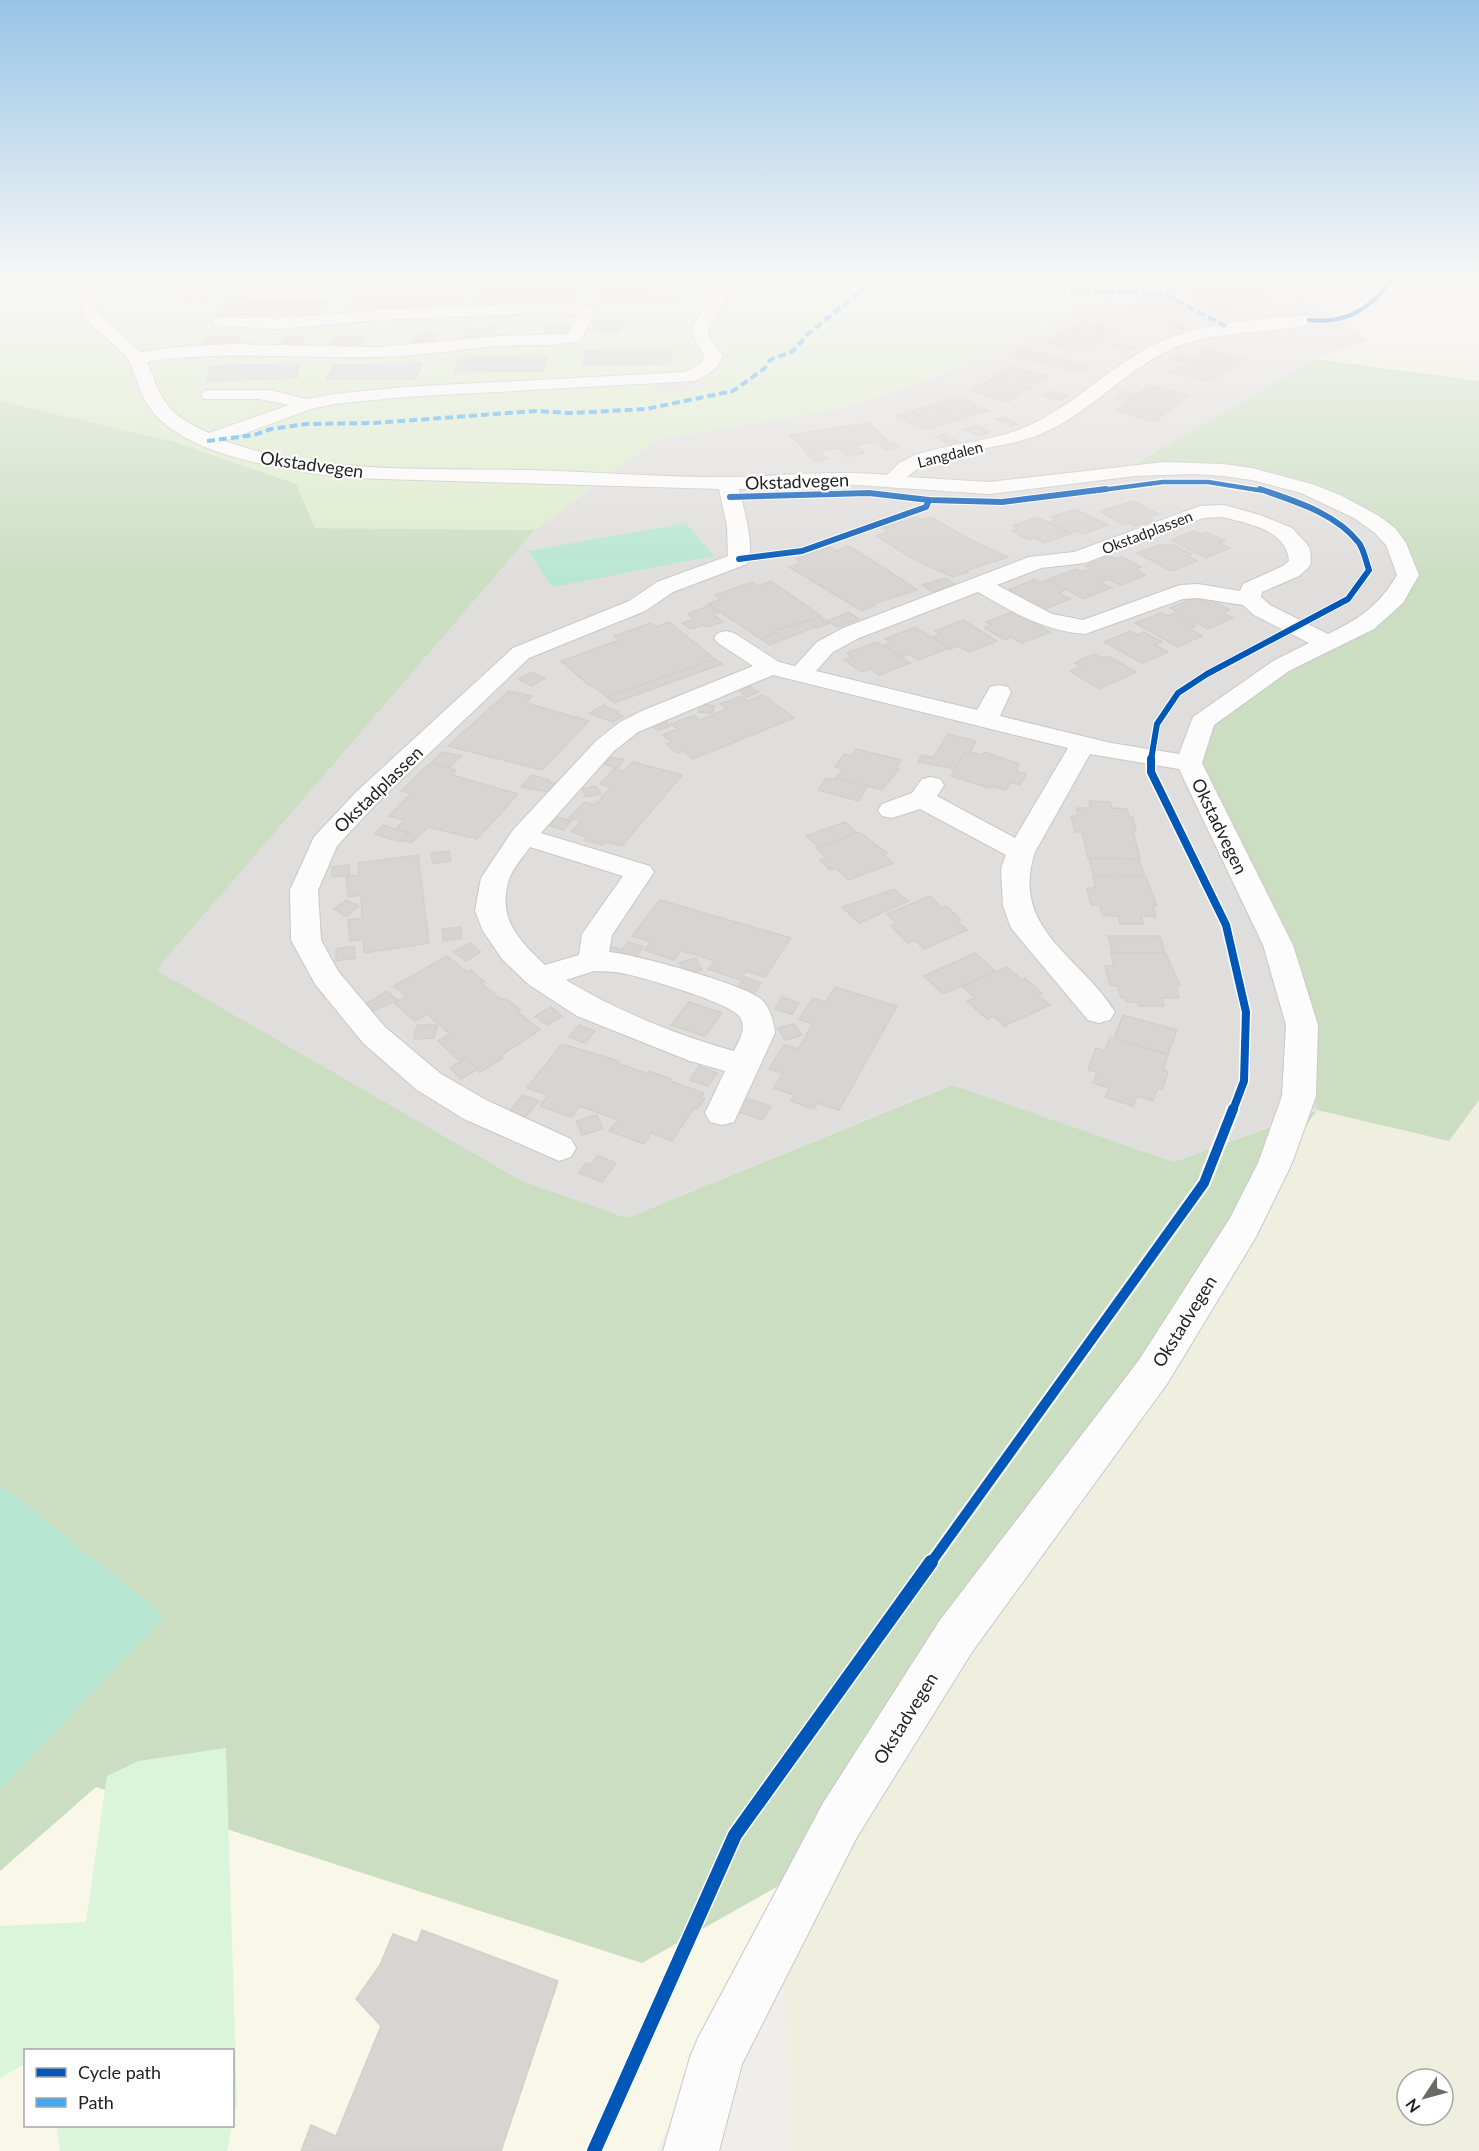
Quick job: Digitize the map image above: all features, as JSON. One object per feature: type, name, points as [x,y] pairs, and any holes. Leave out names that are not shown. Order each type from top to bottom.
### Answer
[{"type":"street","name":"Okstadvegen","points":[[144,382],[156,406],[178,426],[207,441],[266,460],[324,469],[390,474],[728,483],[846,478],[989,488],[1134,470],[1180,468],[1232,471],[1275,477],[1336,499],[1377,523],[1398,546],[1408,575],[1395,598],[1366,624],[1281,666],[1202,722],[1189,763],[1278,945],[1302,1025],[1299,1096],[1283,1141],[1275,1163],[1242,1227],[1153,1372],[956,1636],[840,1821],[717,2057],[690,2151]]},
{"type":"street","name":"Okstadvegen","points":[[207,441],[306,405],[334,399],[404,392],[586,382]]},
{"type":"street","name":"Langdalen","points":[[896,482],[895,477],[902,468],[917,460],[1005,441],[1035,430],[1076,407],[1110,382]]},
{"type":"street","points":[[210,395],[265,393],[286,396],[306,405]]},
{"type":"street","name":"Okstadplassen","points":[[559,1148],[404,1077],[374,1035],[326,977],[306,940],[304,890],[324,843],[365,799],[520,653],[637,606],[665,587],[739,559],[737,526],[728,483]]},
{"type":"street","name":"Okstadplassen","points":[[800,674],[825,647],[851,633],[1037,562],[1077,558],[1200,512],[1224,512],[1253,519],[1285,532],[1299,549],[1300,563],[1291,571],[1251,590],[1250,599]]},
{"type":"street","points":[[981,585],[1054,623],[1074,627],[1085,627],[1180,592],[1198,591],[1250,599],[1262,610],[1328,643]]},
{"type":"street","points":[[726,638],[771,667],[1083,744],[1189,763]]},
{"type":"street","points":[[744,1065],[701,1053],[620,1023],[588,1008],[539,976],[513,952],[498,931],[490,911],[495,878],[523,836],[605,746],[629,727],[653,715],[771,667]]},
{"type":"street","points":[[985,720],[999,692]]},
{"type":"street","points":[[1083,744],[1021,852],[1015,869],[1018,906],[1026,928],[1099,1012]]},
{"type":"street","points":[[892,810],[926,792],[1021,852]]},
{"type":"street","points":[[523,836],[640,872],[597,934],[593,961]]},
{"type":"street","points":[[539,976],[593,961],[623,963],[734,997],[751,1008],[758,1021],[759,1033],[722,1113]]},
{"type":"shaded area","points":[[703,382],[706,386],[652,392],[650,386]]},
{"type":"shaded area","points":[[919,382],[1305,382],[1263,478],[1341,499],[1397,535],[1415,583],[1365,629],[1269,919],[1317,1109],[1174,1162],[951,1085],[627,1218],[520,1180],[155,970],[535,530],[658,439],[845,408]]},
{"type":"shaded area","points":[[96,1787],[642,1963],[780,1885],[657,2151],[0,2151],[0,1871]]},
{"type":"green space","points":[[0,382],[919,382],[845,408],[658,439],[535,530],[315,528],[171,441],[0,401]]},
{"type":"green space","points":[[1275,382],[1479,382],[1479,1100],[1449,1141],[1317,1110],[1269,919],[1184,771],[1225,709],[1365,629],[1415,582],[1397,535],[1341,499],[1263,478],[1131,467]]},
{"type":"green space","points":[[0,401],[171,441],[296,484],[315,528],[535,530],[156,970],[520,1180],[627,1218],[952,1085],[1174,1162],[1317,1110],[780,1885],[642,1963],[96,1787],[0,1871]]},
{"type":"green space","points":[[686,523],[714,556],[552,587],[528,551]]},
{"type":"green space","points":[[1479,1100],[1479,2151],[790,2151],[780,1885],[1317,1109],[1449,1141]]},
{"type":"green space","points":[[0,1484],[165,1616],[0,1789]]},
{"type":"green space","points":[[226,1748],[237,2104],[234,2117],[234,2049],[24,2049],[24,2065],[0,2078],[0,1926],[86,1922],[107,1776],[138,1761]]},
{"type":"green space","points":[[56,2127],[232,2127],[227,2151],[60,2151]]},
{"type":"building","points":[[986,382],[1004,382],[1028,389],[1018,395],[982,385]]},
{"type":"building","points":[[1004,382],[1038,383],[1028,389]]},
{"type":"building","points":[[982,385],[1018,395],[1009,402],[971,391]]},
{"type":"building","points":[[1150,385],[1189,395],[1180,402],[1141,392]]},
{"type":"building","points":[[1049,391],[1068,396],[1061,400],[1042,395]]},
{"type":"building","points":[[1124,391],[1134,394],[1125,401],[1114,398]]},
{"type":"building","points":[[1141,392],[1180,402],[1172,408],[1132,398]]},
{"type":"building","points":[[960,397],[989,411],[973,415],[944,401]]},
{"type":"building","points":[[1132,398],[1172,408],[1163,415],[1123,405]]},
{"type":"building","points":[[944,401],[973,415],[956,421],[928,406]]},
{"type":"building","points":[[1123,405],[1163,415],[1155,422],[1115,411]]},
{"type":"building","points":[[928,406],[956,421],[941,425],[912,411]]},
{"type":"building","points":[[912,411],[941,425],[925,430],[896,416]]},
{"type":"building","points":[[1004,417],[1018,424],[1010,426],[996,419]]},
{"type":"building","points":[[869,423],[887,440],[868,443],[850,426]]},
{"type":"building","points":[[976,425],[990,432],[979,436],[965,429]]},
{"type":"building","points":[[850,426],[868,443],[848,447],[830,429]]},
{"type":"building","points":[[830,429],[848,447],[828,450],[810,432]]},
{"type":"building","points":[[810,432],[828,450],[808,453],[790,435]]},
{"type":"building","points":[[944,434],[959,442],[950,445],[936,437]]},
{"type":"building","points":[[892,442],[899,448],[886,450],[879,444]]},
{"type":"building","points":[[858,447],[865,453],[847,456],[840,450]]},
{"type":"building","points":[[820,453],[827,459],[814,461],[808,455]]},
{"type":"building","points":[[1134,501],[1158,514],[1147,517],[1153,520],[1135,526],[1129,523],[1123,525],[1100,511]]},
{"type":"building","points":[[1075,509],[1108,525],[1083,534],[1077,531],[1070,533],[1050,522],[1056,520],[1051,517]]},
{"type":"building","points":[[917,517],[921,520],[931,517],[973,541],[1008,557],[953,577],[917,561],[876,536],[888,532],[882,528]]},
{"type":"building","points":[[1037,517],[1070,534],[1044,543],[1034,538],[1029,540],[1012,531],[1018,529],[1013,526]]},
{"type":"building","points":[[1194,531],[1201,534],[1206,532],[1225,541],[1219,543],[1230,548],[1206,558],[1171,540]]},
{"type":"building","points":[[1162,544],[1167,546],[1172,544],[1191,554],[1187,556],[1197,561],[1171,571],[1137,553]]},
{"type":"building","points":[[848,546],[917,590],[873,604],[875,606],[862,611],[789,567],[801,562],[796,559],[830,547],[836,551]]},
{"type":"building","points":[[1110,556],[1116,559],[1122,557],[1141,567],[1135,569],[1145,575],[1120,585],[1085,566]]},
{"type":"building","points":[[1076,569],[1082,572],[1087,570],[1106,580],[1100,582],[1111,588],[1083,599],[1049,579]]},
{"type":"building","points":[[945,578],[955,584],[933,592],[922,585]]},
{"type":"building","points":[[1035,579],[1041,583],[1047,580],[1065,590],[1059,593],[1070,599],[1043,610],[1008,590]]},
{"type":"building","points":[[771,581],[821,616],[774,631],[777,633],[761,639],[708,604],[721,599],[715,595],[752,582],[758,586]]},
{"type":"building","points":[[1194,598],[1202,602],[1208,599],[1230,610],[1223,613],[1233,618],[1208,629],[1170,608]]},
{"type":"building","points":[[710,605],[720,612],[713,614],[723,622],[691,629],[682,623],[694,619],[688,614]]},
{"type":"building","points":[[1015,611],[1050,632],[1022,643],[1011,637],[1005,640],[985,628],[992,625],[986,622]]},
{"type":"building","points":[[848,612],[859,619],[837,627],[827,621]]},
{"type":"building","points":[[1161,613],[1167,616],[1174,613],[1193,623],[1196,626],[1190,629],[1202,636],[1178,647],[1135,623]]},
{"type":"building","points":[[820,617],[830,623],[770,645],[761,639],[777,633],[774,631]]},
{"type":"building","points":[[963,620],[997,641],[969,652],[958,646],[951,649],[933,637],[940,634],[935,631]]},
{"type":"building","points":[[669,622],[715,659],[607,697],[592,685],[590,686],[561,661],[620,640],[614,636],[651,623],[656,627]]},
{"type":"building","points":[[915,627],[949,648],[919,660],[909,654],[902,657],[884,645],[890,642],[885,639]]},
{"type":"building","points":[[1130,631],[1137,635],[1144,632],[1162,642],[1155,645],[1168,652],[1142,663],[1104,642]]},
{"type":"building","points":[[877,642],[910,663],[879,675],[870,669],[862,672],[844,660],[852,657],[847,653]]},
{"type":"building","points":[[1094,654],[1101,658],[1108,656],[1136,672],[1099,689],[1070,671],[1081,666],[1075,663]]},
{"type":"building","points":[[715,659],[722,664],[614,703],[607,697]]},
{"type":"building","points":[[532,672],[545,678],[531,686],[519,679]]},
{"type":"building","points":[[750,686],[758,692],[747,697],[738,690]]},
{"type":"building","points":[[509,691],[532,696],[526,703],[589,721],[542,770],[448,746]]},
{"type":"building","points":[[763,695],[794,718],[693,759],[683,751],[677,753],[666,744],[672,742],[662,735],[678,729],[671,724],[694,715],[700,720],[727,709],[720,704],[742,696],[748,701]]},
{"type":"building","points":[[701,704],[715,706],[712,713],[698,712]]},
{"type":"building","points":[[603,705],[623,716],[612,722],[589,713]]},
{"type":"building","points":[[663,720],[670,726],[658,731],[650,724]]},
{"type":"building","points":[[948,734],[976,741],[970,752],[964,753],[955,769],[918,762],[922,755],[933,758]]},
{"type":"building","points":[[856,749],[901,760],[895,768],[899,769],[882,790],[836,778],[843,769],[835,767],[844,754],[851,756]]},
{"type":"building","points":[[442,752],[461,756],[450,767],[432,762]]},
{"type":"building","points":[[984,752],[1019,764],[1016,771],[1026,774],[1020,785],[1010,782],[1006,790],[991,786],[990,788],[951,776],[964,753],[982,755]]},
{"type":"building","points":[[611,757],[624,760],[617,768],[604,764]]},
{"type":"building","points":[[633,762],[682,775],[622,846],[606,842],[603,845],[584,840],[587,837],[571,832],[581,821],[569,818],[584,802],[595,805],[611,787],[600,784],[614,769],[624,771]]},
{"type":"building","points":[[430,763],[456,770],[452,775],[518,794],[477,839],[428,827],[411,843],[401,840],[409,833],[396,829],[405,820],[389,816],[411,793],[401,791]]},
{"type":"building","points":[[532,775],[556,784],[548,792],[521,787]]},
{"type":"building","points":[[826,778],[834,780],[836,778],[868,786],[858,801],[818,790]]},
{"type":"building","points":[[596,786],[601,794],[586,797],[582,789]]},
{"type":"building","points":[[1089,801],[1110,802],[1112,808],[1127,809],[1129,817],[1133,817],[1136,831],[1133,831],[1140,859],[1088,858],[1082,832],[1075,832],[1071,816],[1078,816],[1077,808],[1091,808]]},
{"type":"building","points":[[557,817],[571,821],[564,830],[550,826]]},
{"type":"building","points":[[845,822],[857,833],[819,847],[806,836]]},
{"type":"building","points":[[383,825],[409,833],[400,842],[374,834]]},
{"type":"building","points":[[859,832],[887,853],[884,855],[893,863],[849,880],[836,868],[830,870],[820,860],[826,858],[816,848]]},
{"type":"building","points":[[449,851],[451,861],[433,864],[431,853]]},
{"type":"building","points":[[418,855],[429,943],[364,953],[363,939],[350,941],[348,920],[362,918],[361,895],[348,897],[346,877],[359,875],[358,863]]},
{"type":"building","points":[[1089,858],[1139,859],[1144,875],[1093,874]]},
{"type":"building","points":[[349,865],[350,875],[332,877],[332,867]]},
{"type":"building","points":[[1093,876],[1146,877],[1157,906],[1153,906],[1156,917],[1141,916],[1143,924],[1120,924],[1118,916],[1102,915],[1100,906],[1091,905],[1087,888],[1095,888]]},
{"type":"building","points":[[894,889],[908,901],[859,923],[842,907]]},
{"type":"building","points":[[930,896],[942,908],[946,906],[961,920],[958,922],[967,930],[924,949],[915,940],[908,943],[891,926],[897,923],[887,914]]},
{"type":"building","points":[[346,900],[359,906],[346,916],[334,909]]},
{"type":"building","points":[[660,900],[791,938],[765,977],[746,971],[740,980],[708,969],[715,961],[694,954],[680,951],[674,960],[644,950],[651,942],[632,936]]},
{"type":"building","points":[[461,927],[462,938],[443,941],[442,929]]},
{"type":"building","points":[[1108,936],[1160,936],[1165,953],[1112,952]]},
{"type":"building","points":[[628,942],[643,947],[635,958],[608,952],[606,945],[622,950]]},
{"type":"building","points":[[470,943],[481,952],[466,961],[454,952]]},
{"type":"building","points":[[354,946],[355,958],[336,961],[336,949]]},
{"type":"building","points":[[975,953],[995,971],[943,994],[924,976]]},
{"type":"building","points":[[1111,953],[1166,954],[1180,986],[1176,986],[1179,998],[1162,998],[1164,1006],[1139,1006],[1138,1002],[1126,1002],[1125,998],[1121,998],[1118,986],[1110,986],[1105,966],[1114,966]]},
{"type":"building","points":[[447,956],[467,972],[471,970],[484,982],[481,983],[502,1000],[505,998],[521,1010],[518,1012],[540,1030],[480,1072],[466,1058],[459,1060],[438,1041],[450,1034],[427,1014],[415,1021],[394,1003],[406,996],[394,986]]},
{"type":"building","points":[[696,958],[702,970],[686,974],[679,963]]},
{"type":"building","points":[[1007,967],[1022,980],[1025,978],[1042,993],[1038,995],[1050,1005],[1004,1026],[994,1016],[987,1019],[967,1001],[975,998],[963,987]]},
{"type":"building","points":[[745,977],[761,983],[753,995],[737,989]]},
{"type":"building","points":[[835,987],[897,1006],[839,1110],[817,1103],[814,1109],[791,1101],[794,1095],[774,1088],[783,1073],[769,1069],[784,1045],[798,1049],[813,1024],[799,1019],[813,998],[826,1002]]},
{"type":"building","points":[[387,991],[397,1000],[374,1011],[366,1004]]},
{"type":"building","points":[[782,997],[799,1003],[792,1014],[775,1009]]},
{"type":"building","points":[[689,1002],[722,1013],[705,1036],[671,1025]]},
{"type":"building","points":[[551,1007],[562,1016],[547,1025],[535,1016]]},
{"type":"building","points":[[1123,1015],[1177,1030],[1168,1054],[1114,1038]]},
{"type":"building","points":[[794,1024],[802,1035],[785,1040],[778,1028]]},
{"type":"building","points":[[417,1025],[437,1025],[434,1038],[414,1039]]},
{"type":"building","points":[[579,1025],[595,1031],[585,1043],[569,1037]]},
{"type":"building","points":[[1110,1037],[1168,1055],[1163,1070],[1168,1072],[1162,1090],[1157,1089],[1153,1101],[1137,1096],[1133,1106],[1105,1097],[1109,1088],[1093,1083],[1097,1072],[1088,1070],[1096,1048],[1105,1051]]},
{"type":"building","points":[[562,1044],[619,1061],[617,1063],[648,1074],[649,1071],[671,1079],[670,1081],[704,1093],[701,1097],[705,1098],[697,1109],[694,1108],[672,1141],[651,1133],[644,1144],[609,1131],[618,1120],[580,1106],[571,1117],[540,1106],[548,1095],[527,1088]]},
{"type":"building","points":[[466,1058],[478,1069],[461,1079],[450,1068]]},
{"type":"building","points":[[699,1066],[717,1073],[708,1086],[690,1080]]},
{"type":"building","points":[[522,1095],[539,1101],[525,1117],[509,1112]]},
{"type":"building","points":[[741,1098],[771,1106],[763,1120],[734,1110]]},
{"type":"building","points":[[597,1115],[603,1129],[582,1135],[576,1121]]},
{"type":"building","points":[[598,1156],[616,1163],[602,1182],[579,1173],[586,1163],[591,1165]]},
{"type":"building","points":[[422,1930],[558,1981],[501,2151],[301,2151],[311,2125],[336,2136],[381,2026],[356,1999],[380,1965],[393,1934],[417,1943]]},
{"type":"marked path","points":[[207,441],[254,435],[271,429],[307,424],[374,423],[536,411],[571,413],[646,409],[733,391],[745,382]]},
{"type":"cycle path","points":[[594,2151],[735,1835],[1204,1183],[1244,1081],[1246,1012],[1226,925],[1151,772],[1151,756],[1157,724],[1178,693],[1207,674],[1348,599],[1369,570],[1360,544],[1336,522],[1306,505],[1260,489],[1208,482],[1163,482],[1002,502],[929,500],[869,493],[730,497]]},
{"type":"cycle path","points":[[739,559],[802,551],[926,507],[929,500]]}]
